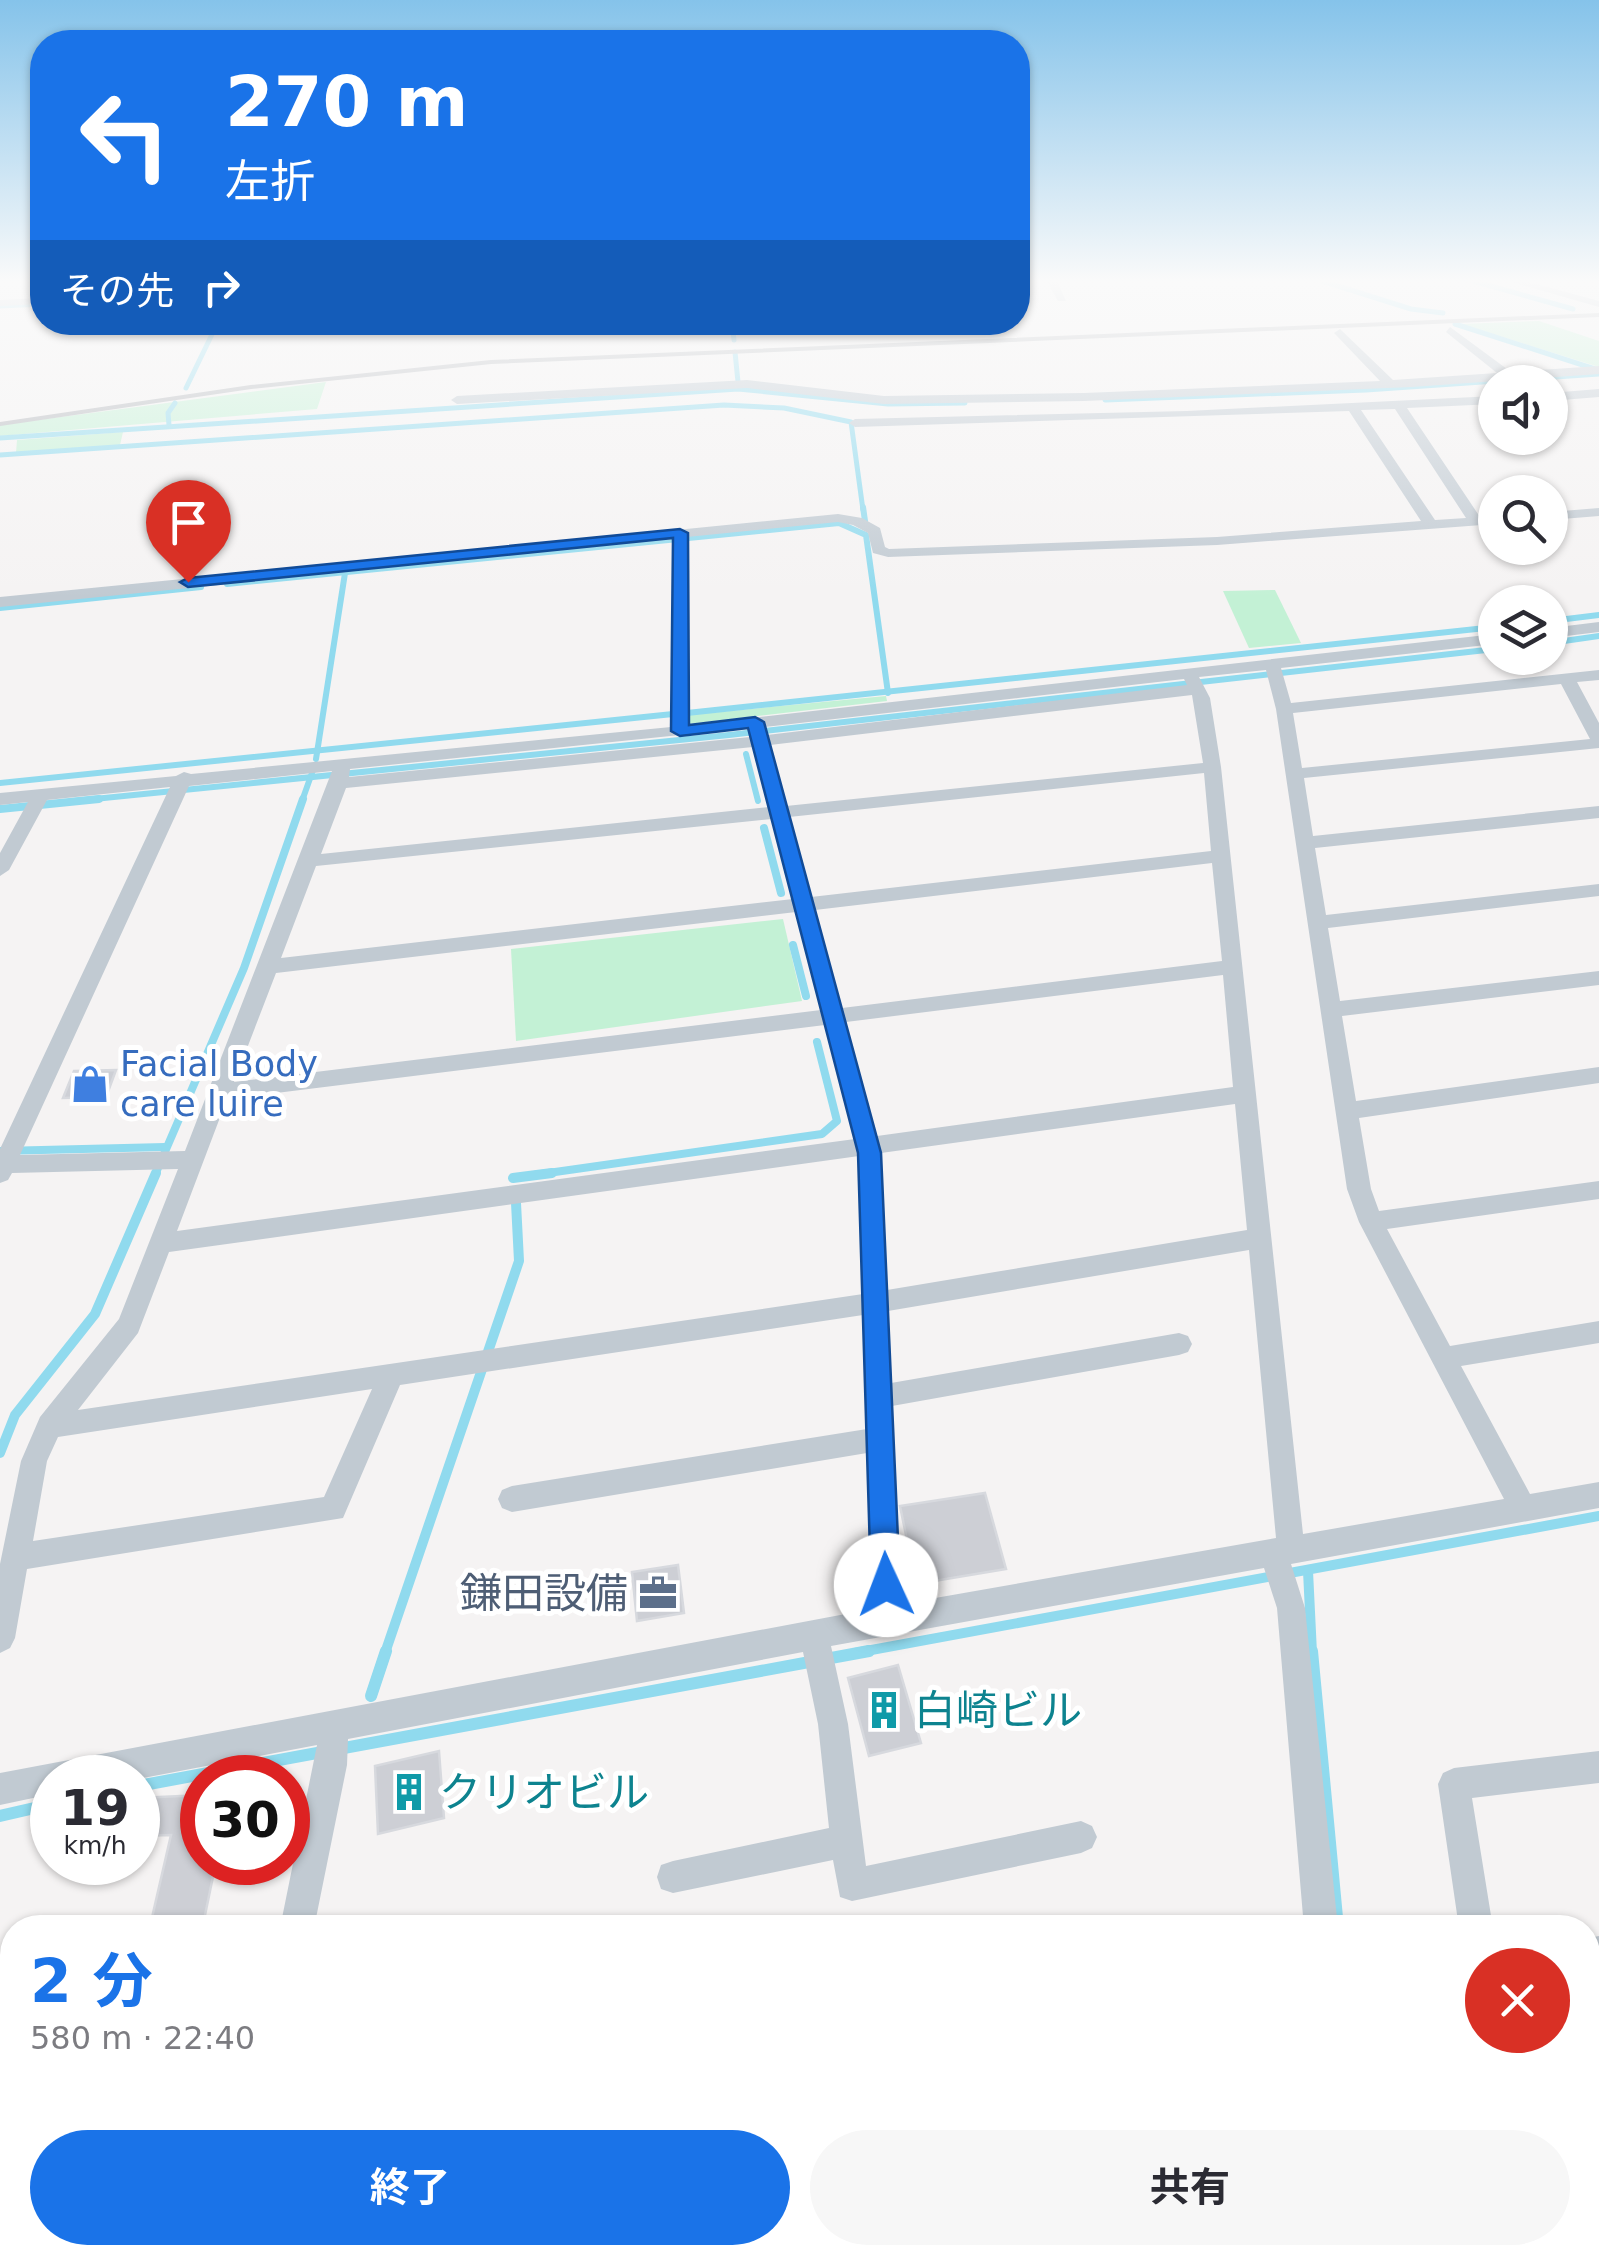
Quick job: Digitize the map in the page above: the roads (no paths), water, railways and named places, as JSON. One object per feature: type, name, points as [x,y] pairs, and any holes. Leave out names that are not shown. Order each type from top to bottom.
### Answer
[{"type":"street","points":[[457,400],[698,387]]},
{"type":"street","points":[[770,387],[884,400],[1305,387]]},
{"type":"street","points":[[1568,395],[1599,393]]},
{"type":"street","points":[[855,423],[1478,401]]},
{"type":"street","points":[[0,602],[680,538],[838,518],[857,520],[876,531],[878,550],[888,553],[1217,541],[1476,522],[1399,406]]},
{"type":"street","points":[[1354,408],[1430,525]]},
{"type":"street","points":[[1568,515],[1599,512]]},
{"type":"street","points":[[680,538],[680,731]]},
{"type":"street","points":[[1568,634],[1593,635]]},
{"type":"street","points":[[0,798],[38,801],[758,732],[1194,681],[1478,641]]},
{"type":"street","points":[[1274,669],[1284,709],[1359,1189],[1371,1222],[1524,1508]]},
{"type":"street","points":[[1284,709],[1599,675]]},
{"type":"street","points":[[1294,774],[1599,741],[1567,679]]},
{"type":"street","points":[[1194,681],[1212,767],[1261,1238],[1281,1564],[1291,1608],[1320,1915]]},
{"type":"street","points":[[341,772],[680,731],[758,732]]},
{"type":"street","points":[[758,732],[868,1143],[887,1621]]},
{"type":"street","points":[[309,861],[1212,767]]},
{"type":"street","points":[[0,1638],[34,1461],[50,1426],[128,1325],[160,1243],[172,1160],[219,1092],[341,772]]},
{"type":"street","points":[[172,1160],[5,1161],[181,785]]},
{"type":"street","points":[[0,870],[38,801]]},
{"type":"street","points":[[1305,843],[1599,812]]},
{"type":"street","points":[[267,968],[1220,856]]},
{"type":"street","points":[[1318,923],[1599,890]]},
{"type":"street","points":[[219,1092],[1232,967]]},
{"type":"street","points":[[1331,1010],[1599,978]]},
{"type":"street","points":[[1347,1111],[1599,1075]]},
{"type":"street","points":[[160,1243],[1246,1094]]},
{"type":"street","points":[[1371,1222],[1599,1190]]},
{"type":"street","points":[[50,1426],[873,1304],[1261,1238]]},
{"type":"street","points":[[1444,1358],[1599,1332]]},
{"type":"street","points":[[878,1397],[1179,1344]]},
{"type":"street","points":[[16,1557],[333,1509],[391,1374]]},
{"type":"street","points":[[512,1499],[879,1439]]},
{"type":"street","points":[[160,1765],[332,1742],[818,1653],[887,1621],[1281,1564],[1524,1508],[1599,1495]]},
{"type":"street","points":[[818,1653],[852,1885],[1081,1837]]},
{"type":"street","points":[[299,1915],[332,1742]]},
{"type":"street","points":[[1474,1915],[1454,1784],[1599,1767]]},
{"type":"street","points":[[0,1790],[30,1784]]},
{"type":"street","points":[[673,1877],[846,1841]]},
{"type":"waterway","points":[[1105,400],[1414,387]]},
{"type":"waterway","points":[[0,438],[738,389],[888,404],[965,403]]},
{"type":"waterway","points":[[169,425],[168,413],[175,403]]},
{"type":"waterway","points":[[0,455],[724,405],[784,408],[851,422],[863,510]]},
{"type":"waterway","points":[[863,507],[865,521]]},
{"type":"waterway","points":[[227,584],[839,523],[866,535],[888,692]]},
{"type":"waterway","points":[[317,750],[345,573]]},
{"type":"waterway","points":[[0,608],[201,587]]},
{"type":"waterway","points":[[1568,619],[1599,615]]},
{"type":"waterway","points":[[888,692],[1478,629]]},
{"type":"waterway","points":[[1568,640],[1599,636]]},
{"type":"waterway","points":[[310,777],[729,735],[1478,651]]},
{"type":"waterway","points":[[687,713],[888,692]]},
{"type":"waterway","points":[[317,750],[673,714]]},
{"type":"waterway","points":[[0,783],[317,750]]},
{"type":"waterway","points":[[316,759],[317,750]]},
{"type":"waterway","points":[[746,754],[758,801]]},
{"type":"waterway","points":[[310,777],[313,770]]},
{"type":"waterway","points":[[74,801],[310,777]]},
{"type":"waterway","points":[[302,801],[310,777]]},
{"type":"waterway","points":[[0,809],[99,799]]},
{"type":"waterway","points":[[155,1175],[244,968],[303,799]]},
{"type":"waterway","points":[[764,828],[781,893]]},
{"type":"waterway","points":[[793,945],[806,996]]},
{"type":"waterway","points":[[534,1175],[822,1134],[837,1121],[817,1042]]},
{"type":"waterway","points":[[0,1151],[165,1147]]},
{"type":"waterway","points":[[0,1453],[15,1415],[95,1314],[156,1173]]},
{"type":"waterway","points":[[513,1178],[552,1173]]},
{"type":"waterway","points":[[385,1653],[519,1261],[516,1203]]},
{"type":"waterway","points":[[855,1653],[1599,1516]]},
{"type":"waterway","points":[[1308,1571],[1312,1653]]},
{"type":"waterway","points":[[371,1696],[386,1651]]},
{"type":"waterway","points":[[160,1782],[869,1651]]},
{"type":"waterway","points":[[1312,1651],[1337,1915]]},
{"type":"waterway","points":[[0,1816],[30,1809]]},
{"type":"railway","points":[[0,424],[254,387]]},
{"type":"place","name":"Facial Body care luire","points":[[90,1084]]},
{"type":"place","name":"鎌田設備","points":[[658,1593]]},
{"type":"place","name":"白崎ビル","points":[[884,1710]]},
{"type":"place","name":"クリオビル","points":[[409,1792]]}]
